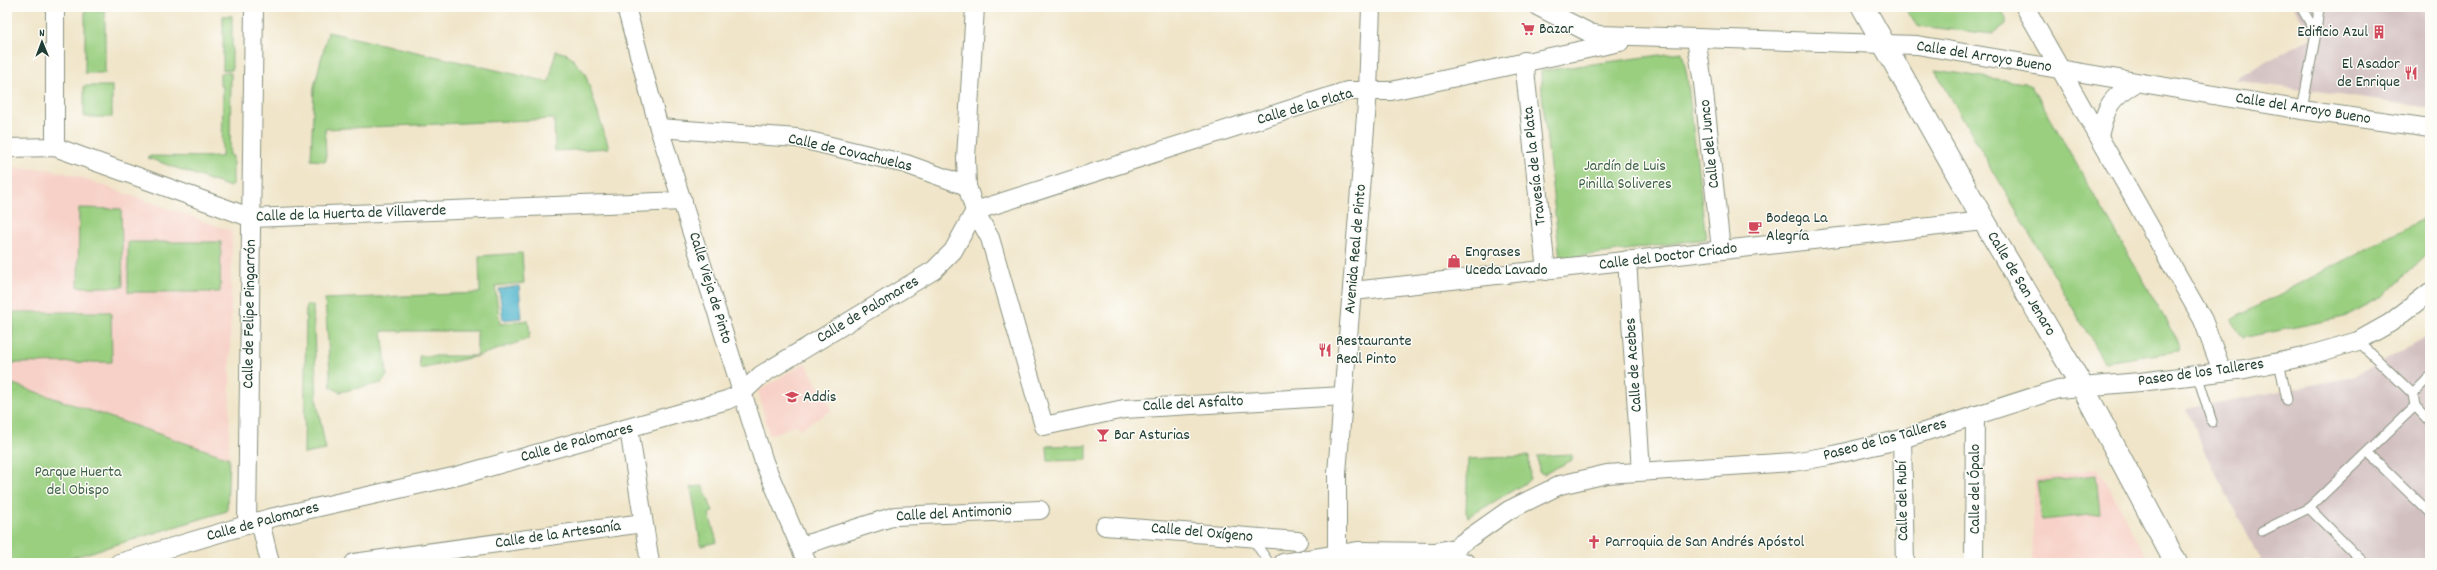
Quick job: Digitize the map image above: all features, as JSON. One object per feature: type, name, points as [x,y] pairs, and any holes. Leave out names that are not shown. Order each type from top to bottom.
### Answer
[{"type":"street","points":[[55,7],[56,147]]},
{"type":"street","name":"Calle de Felipe Pingarrón","points":[[254,7],[252,218],[253,523],[270,563]]},
{"type":"street","name":"Calle Vieja de Pinto","points":[[626,7],[659,128],[764,462],[807,563]]},
{"type":"street","points":[[975,7],[966,158],[967,186],[975,212]]},
{"type":"street","name":"Avenida Real de Pinto","points":[[1337,559],[1337,473],[1353,291],[1368,91],[1371,7]]},
{"type":"street","name":"Calle del Arroyo Bueno","points":[[1539,7],[1590,33],[1642,38],[1917,45],[2302,110],[2430,128]]},
{"type":"street","name":"Calle de San Jenaro","points":[[1863,7],[1984,221],[2082,386],[2176,563]]},
{"type":"street","points":[[2025,7],[2203,320],[2222,371]]},
{"type":"street","name":"Calle de la Plata","points":[[975,212],[1347,91],[1391,92],[1524,61],[1642,38]]},
{"type":"street","name":"Calle del Junco","points":[[1696,39],[1703,83],[1722,250]]},
{"type":"street","name":"Travesía de la Plata","points":[[1524,61],[1546,271]]},
{"type":"street","points":[[2098,136],[2109,104],[2118,93],[2136,83]]},
{"type":"street","name":"Calle de Covachuelas","points":[[659,128],[797,138],[906,164],[967,186]]},
{"type":"street","name":"Calle de la Huerta de Villaverde","points":[[7,148],[56,147],[252,218],[683,202]]},
{"type":"street","name":"Calle de Palomares","points":[[119,563],[253,523],[457,476],[629,429],[727,400],[742,393],[761,375],[934,270],[953,251],[975,212]]},
{"type":"street","name":"Calle del Asfalto","points":[[975,212],[990,238],[1044,426],[1124,408],[1343,396]]},
{"type":"street","name":"Calle del Doctor Criado","points":[[1353,291],[1546,271],[1627,260],[1984,221]]},
{"type":"street","name":"Calle de Acebes","points":[[1627,260],[1641,471]]},
{"type":"street","name":"Paseo de los Talleres","points":[[1283,563],[1337,559],[1359,551],[1435,552],[1455,548],[1509,510],[1560,485],[1607,474],[1793,462],[1829,456],[1902,439],[2051,391],[2082,386],[2140,382],[2280,362],[2358,341],[2390,323],[2430,292]]},
{"type":"street","name":"Calle del Ópalo","points":[[1974,563],[1975,415]]},
{"type":"street","points":[[629,429],[650,563]]},
{"type":"street","name":"Calle del Rubí","points":[[1902,439],[1905,563]]},
{"type":"street","name":"Calle del Antimonio","points":[[801,546],[895,516],[1040,510]]},
{"type":"street","name":"Calle de la Artesanía","points":[[354,563],[643,523]]},
{"type":"street","name":"Calle del Oxígeno","points":[[1105,526],[1298,541]]},
{"type":"street","points":[[1435,552],[1467,563]]},
{"type":"lane","points":[[2301,7],[2316,33]]},
{"type":"lane","points":[[2302,110],[2320,7]]},
{"type":"lane","points":[[2358,341],[2413,394],[2414,406],[2430,422]]},
{"type":"lane","points":[[2280,362],[2287,400]]},
{"type":"lane","points":[[2197,374],[2212,422]]},
{"type":"lane","points":[[2413,394],[2430,377]]},
{"type":"lane","points":[[2262,532],[2309,508],[2368,453],[2414,406]]},
{"type":"lane","points":[[2368,453],[2430,513]]},
{"type":"lane","points":[[2309,508],[2364,563]]},
{"type":"lane","points":[[1251,537],[1269,563]]},
{"type":"shaded area","points":[[2294,7],[2430,7],[2430,108],[2233,80],[2312,37]]},
{"type":"shaded area","points":[[7,167],[46,169],[73,175],[232,231],[229,458],[7,382]]},
{"type":"shaded area","points":[[2430,336],[2430,563],[2262,563],[2205,453],[2186,409],[2353,377]]},
{"type":"shaded area","name":"Addis","points":[[805,363],[832,410],[800,429],[797,425],[769,435],[758,391]]},
{"type":"shaded area","points":[[2098,468],[2150,563],[2032,563],[2034,479]]},
{"type":"green space","points":[[1904,7],[2000,7],[2006,18],[2006,24],[1993,34],[1917,26]]},
{"type":"green space","points":[[85,10],[105,10],[105,73],[85,73]]},
{"type":"green space","points":[[223,16],[232,16],[232,70],[223,70]]},
{"type":"green space","points":[[328,32],[549,82],[556,51],[568,54],[585,73],[609,148],[555,151],[554,119],[325,129],[326,161],[311,160],[314,87]]},
{"type":"green space","name":"Jardín de Luis Pinilla Soliveres","points":[[1682,52],[1687,76],[1706,239],[1560,259],[1542,94],[1541,71]]},
{"type":"green space","points":[[1935,70],[2024,83],[2032,86],[2179,344],[2178,351],[2104,362]]},
{"type":"green space","points":[[220,73],[231,73],[230,156],[233,156],[233,185],[230,187],[148,158],[148,156],[222,157],[223,86],[220,86]]},
{"type":"green space","points":[[84,86],[112,86],[112,117],[84,117]]},
{"type":"green space","points":[[79,208],[121,209],[123,287],[78,287]]},
{"type":"green space","points":[[2430,215],[2430,251],[2382,297],[2344,317],[2243,338],[2231,320]]},
{"type":"green space","points":[[128,242],[221,242],[220,292],[128,292]]},
{"type":"green space","points":[[522,253],[524,283],[495,286],[500,324],[528,320],[530,334],[528,339],[478,356],[420,369],[419,356],[477,356],[477,331],[382,331],[387,375],[382,383],[340,392],[331,387],[325,299],[480,293],[479,256]]},
{"type":"green space","points":[[306,305],[313,305],[317,403],[326,450],[304,454]]},
{"type":"green space","points":[[12,312],[111,312],[112,362],[12,363]]},
{"type":"green space","name":"Parque Huerta del Obispo","points":[[7,382],[229,458],[227,511],[55,563],[7,563]]},
{"type":"green space","points":[[1087,445],[1087,460],[1048,461],[1047,446]]},
{"type":"green space","points":[[1572,455],[1572,460],[1544,474],[1539,472],[1538,456]]},
{"type":"green space","points":[[1529,456],[1530,479],[1527,482],[1468,517],[1466,512],[1468,459]]},
{"type":"green space","points":[[2096,475],[2100,514],[2042,520],[2037,482]]},
{"type":"green space","points":[[703,486],[713,512],[709,514],[717,542],[701,546],[691,487]]},
{"type":"water","points":[[519,286],[522,318],[503,320],[499,289]]},
{"type":"place","name":"Bazar","points":[[1528,29]]},
{"type":"place","name":"Edificio Azul","points":[[2379,32]]},
{"type":"place","name":"El Asador de Enrique","points":[[2411,73]]},
{"type":"place","name":"Bodega La Alegría","points":[[1755,227]]},
{"type":"place","name":"Engrases Uceda Lavado","points":[[1454,261]]},
{"type":"place","name":"Restaurante Real Pinto","points":[[1325,350]]},
{"type":"place","name":"Addis","points":[[792,397]]},
{"type":"place","name":"Bar Asturias","points":[[1103,435]]},
{"type":"place","name":"Parroquia de San Andrés Apóstol","points":[[1594,542]]}]
